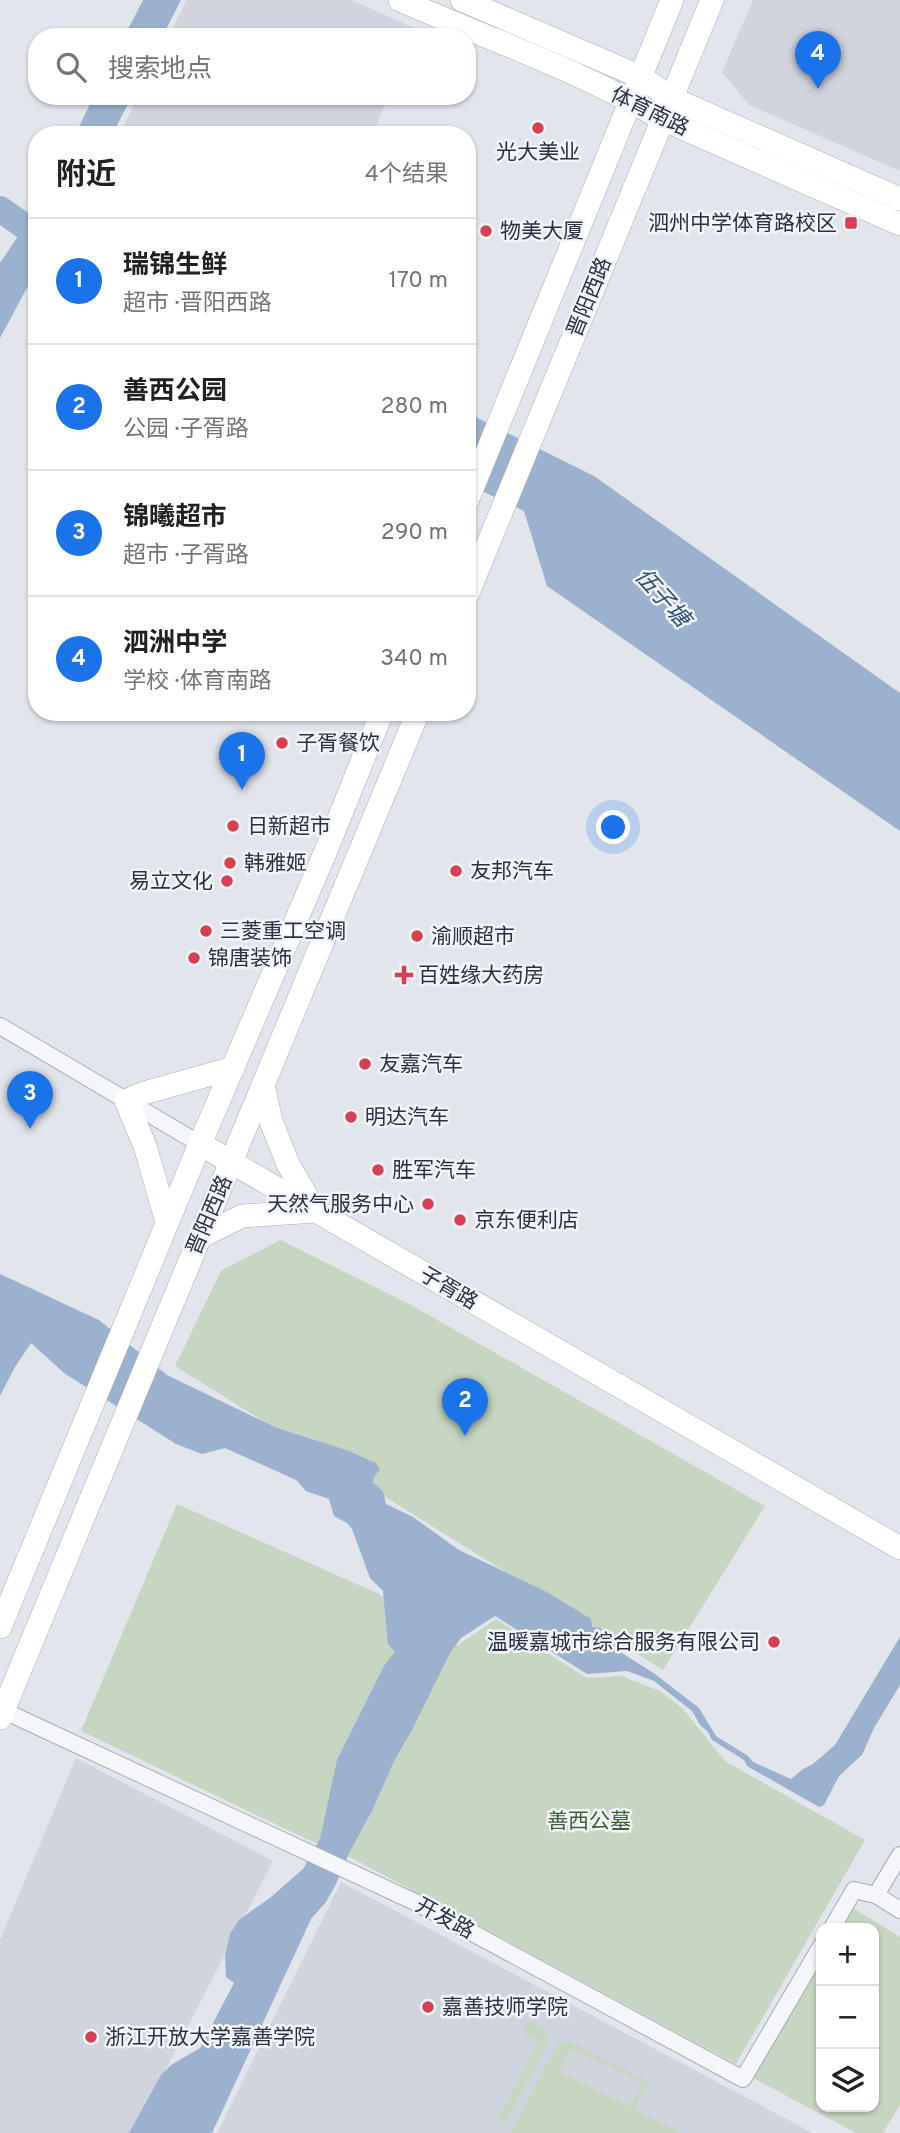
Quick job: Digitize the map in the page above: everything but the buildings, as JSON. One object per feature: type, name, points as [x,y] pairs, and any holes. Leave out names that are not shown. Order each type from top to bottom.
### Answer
[{"type":"main road","name":"体育南路","points":[[400,0],[470,28]]},
{"type":"main road","name":"体育南路","points":[[462,0],[641,77],[671,98],[900,199]]},
{"type":"main road","name":"晋阳西路","points":[[476,480],[672,0]]},
{"type":"main road","name":"晋阳西路","points":[[476,574],[712,0]]},
{"type":"main road","name":"体育南路","points":[[476,31],[631,101],[662,119],[900,224]]},
{"type":"main road","name":"晋阳西路","points":[[0,1627],[378,721]]},
{"type":"main road","name":"晋阳西路","points":[[1,1713],[414,721]]},
{"type":"main road","points":[[167,1222],[145,1146],[126,1101],[144,1093],[233,1068]]},
{"type":"main road","points":[[200,1237],[242,1216],[315,1211],[279,1143],[263,1085]]},
{"type":"main road","name":"子胥路","points":[[200,1144],[900,1548]]},
{"type":"street","name":"子胥路","points":[[0,1026],[200,1144]]},
{"type":"street","name":"开发路","points":[[1,1713],[417,1903],[743,2079],[816,1955]]},
{"type":"street","points":[[876,1895],[900,1855]]},
{"type":"street","points":[[835,1923],[854,1890],[876,1895],[900,1910]]},
{"type":"shaded area","points":[[187,0],[351,0],[415,28],[173,28]]},
{"type":"shaded area","points":[[753,0],[900,0],[900,171],[749,105],[722,72]]},
{"type":"shaded area","points":[[134,105],[385,105],[376,126],[124,126]]},
{"type":"shaded area","name":"浙江开放大学嘉善学院","points":[[76,1758],[273,1861],[133,2133],[0,2133],[0,1940]]},
{"type":"shaded area","name":"嘉善技师学院","points":[[341,1882],[813,2133],[217,2133]]},
{"type":"green space","points":[[280,1240],[411,1305],[765,1506],[663,1670],[175,1366],[221,1271]]},
{"type":"green space","name":"善西公墓","points":[[177,1504],[379,1594],[458,1645],[496,1619],[586,1678],[621,1676],[660,1691],[683,1709],[725,1761],[865,1840],[736,2064],[352,1858],[81,1731]]},
{"type":"green space","points":[[853,1908],[877,1923],[844,1923]]},
{"type":"green space","points":[[879,1924],[900,1937],[900,2105],[883,2133],[856,2133],[817,2112],[879,2112]]},
{"type":"green space","points":[[816,1969],[816,2112],[751,2077]]},
{"type":"green space","points":[[528,2020],[545,2031],[548,2043],[506,2123],[498,2119],[539,2041],[522,2031]]},
{"type":"green space","points":[[569,2041],[649,2082],[635,2110],[681,2133],[511,2133],[559,2043]],"holes":[[[572,2049],[642,2082],[630,2107],[560,2072]]]},
{"type":"water","points":[[143,0],[181,0],[167,28],[129,28]]},
{"type":"water","points":[[90,105],[127,105],[117,126],[79,126]]},
{"type":"water","points":[[28,221],[28,286],[0,338],[0,263]]},
{"type":"water","points":[[476,417],[594,476],[900,693],[900,831],[547,586],[524,511],[476,488]]},
{"type":"water","points":[[0,1274],[99,1320],[167,1375],[277,1428],[346,1450],[376,1463],[380,1470],[372,1482],[383,1491],[386,1504],[413,1517],[459,1550],[547,1592],[591,1619],[592,1627],[601,1628],[601,1637],[615,1644],[614,1648],[655,1674],[699,1708],[716,1736],[753,1762],[791,1779],[813,1764],[835,1745],[900,1637],[900,1685],[874,1728],[862,1755],[839,1776],[824,1805],[819,1807],[747,1766],[744,1760],[712,1740],[692,1711],[654,1681],[627,1671],[587,1674],[495,1616],[461,1638],[450,1653],[394,1761],[336,1884],[326,1902],[311,1919],[212,2133],[129,2133],[161,2075],[171,2065],[200,2048],[234,1983],[226,1977],[225,1956],[230,1934],[239,1920],[303,1869],[320,1839],[337,1760],[384,1666],[395,1652],[388,1644],[383,1591],[370,1578],[352,1529],[334,1516],[329,1499],[306,1491],[296,1480],[225,1448],[202,1454],[176,1444],[64,1373],[31,1343],[0,1396]]},
{"type":"waterway","name":"伍子塘","points":[[0,209],[28,229]]},
{"type":"place","name":"泗洲中学","points":[[818,89]]},
{"type":"place","name":"光大美业","points":[[538,128]]},
{"type":"place","name":"泗州中学体育路校区","points":[[851,223]]},
{"type":"place","name":"物美大厦","points":[[486,231]]},
{"type":"place","name":"子胥餐饮","points":[[282,743]]},
{"type":"place","name":"瑞锦生鲜","points":[[242,790]]},
{"type":"place","name":"日新超市","points":[[233,826]]},
{"type":"place","name":"韩雅姬","points":[[230,863]]},
{"type":"place","name":"友邦汽车","points":[[456,871]]},
{"type":"place","name":"易立文化","points":[[227,881]]},
{"type":"place","name":"三菱重工空调","points":[[206,931]]},
{"type":"place","name":"渝顺超市","points":[[417,936]]},
{"type":"place","name":"锦唐装饰","points":[[194,958]]},
{"type":"place","name":"百姓缘大药房","points":[[404,975]]},
{"type":"place","name":"友嘉汽车","points":[[365,1064]]},
{"type":"place","name":"明达汽车","points":[[351,1117]]},
{"type":"place","name":"锦曦超市","points":[[30,1129]]},
{"type":"place","name":"胜军汽车","points":[[378,1170]]},
{"type":"place","name":"天然气服务中心","points":[[428,1204]]},
{"type":"place","name":"京东便利店","points":[[460,1220]]},
{"type":"place","name":"善西公园","points":[[465,1436]]},
{"type":"place","name":"温暖嘉城市综合服务有限公司","points":[[774,1642]]},
{"type":"place","name":"嘉善技师学院","points":[[428,2007]]},
{"type":"place","name":"浙江开放大学嘉善学院","points":[[91,2037]]}]
